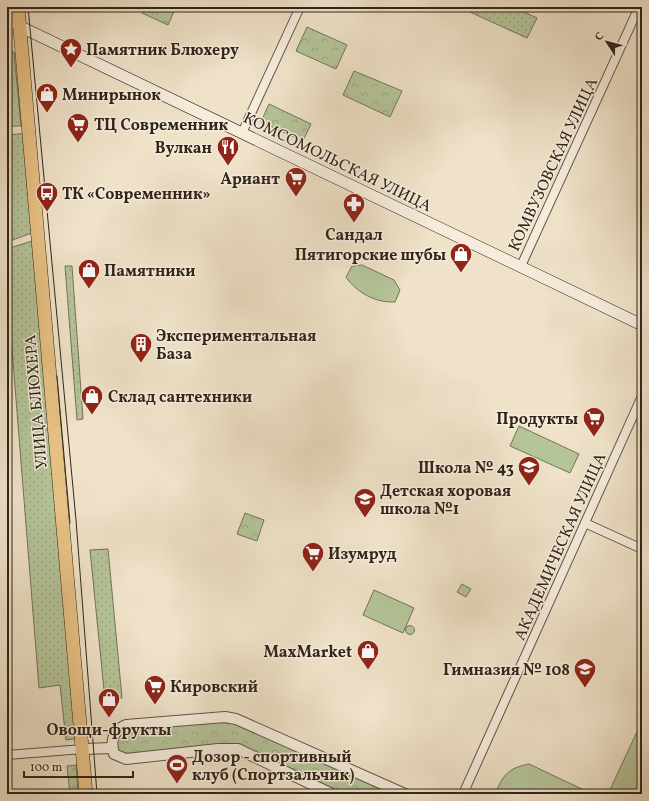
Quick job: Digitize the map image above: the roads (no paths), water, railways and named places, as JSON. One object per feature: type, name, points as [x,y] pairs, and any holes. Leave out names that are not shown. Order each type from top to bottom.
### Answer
[{"type":"main road","name":"УЛИЦА БЛЮХЕРА","points":[[18,7],[86,794]]},
{"type":"main road","name":"КОМСОМОЛЬСКАЯ УЛИЦА","points":[[7,18],[19,26],[642,325]]},
{"type":"street","points":[[242,133],[300,7]]},
{"type":"street","name":"КОМВУЗОВСКАЯ УЛИЦА","points":[[521,266],[639,7]]},
{"type":"street","name":"АКАДЕМИЧЕСКАЯ УЛИЦА","points":[[463,794],[642,396]]},
{"type":"street","points":[[585,523],[642,549]]},
{"type":"street","points":[[332,794],[238,749],[218,749],[126,759],[114,754],[112,740],[115,733],[126,725],[225,717],[236,719],[405,794]]},
{"type":"street","points":[[7,754],[112,748]]},
{"type":"tram line","points":[[28,7],[76,520],[97,794]]},
{"type":"tram line","points":[[57,376],[70,523]]},
{"type":"place","name":"Памятник Блюхеру","points":[[71,68]]},
{"type":"place","name":"Минирынок","points":[[47,114]]},
{"type":"place","name":"ТЦ Современник","points":[[78,144]]},
{"type":"place","name":"Вулкан","points":[[228,166]]},
{"type":"place","name":"Ариант","points":[[296,198]]},
{"type":"place","name":"ТК «Современник»","points":[[47,212]]},
{"type":"place","name":"Сандал","points":[[354,224]]},
{"type":"place","name":"Пятигорские шубы","points":[[461,274]]},
{"type":"place","name":"Памятники","points":[[89,290]]},
{"type":"place","name":"Экспериментальная База","points":[[141,364]]},
{"type":"place","name":"Склад сантехники","points":[[92,416]]},
{"type":"place","name":"Продукты","points":[[594,438]]},
{"type":"place","name":"Школа № 43","points":[[529,486]]},
{"type":"place","name":"Детская хоровая школа №1","points":[[365,518]]},
{"type":"place","name":"Изумруд","points":[[313,572]]},
{"type":"place","name":"MaxMarket","points":[[368,670]]},
{"type":"place","name":"Гимназия № 108","points":[[585,688]]},
{"type":"place","name":"Кировский","points":[[155,706]]},
{"type":"place","name":"Овощи-фрукты","points":[[109,718]]},
{"type":"place","name":"Дозор - спортивный клуб (Спортзальчик)","points":[[177,784]]}]
